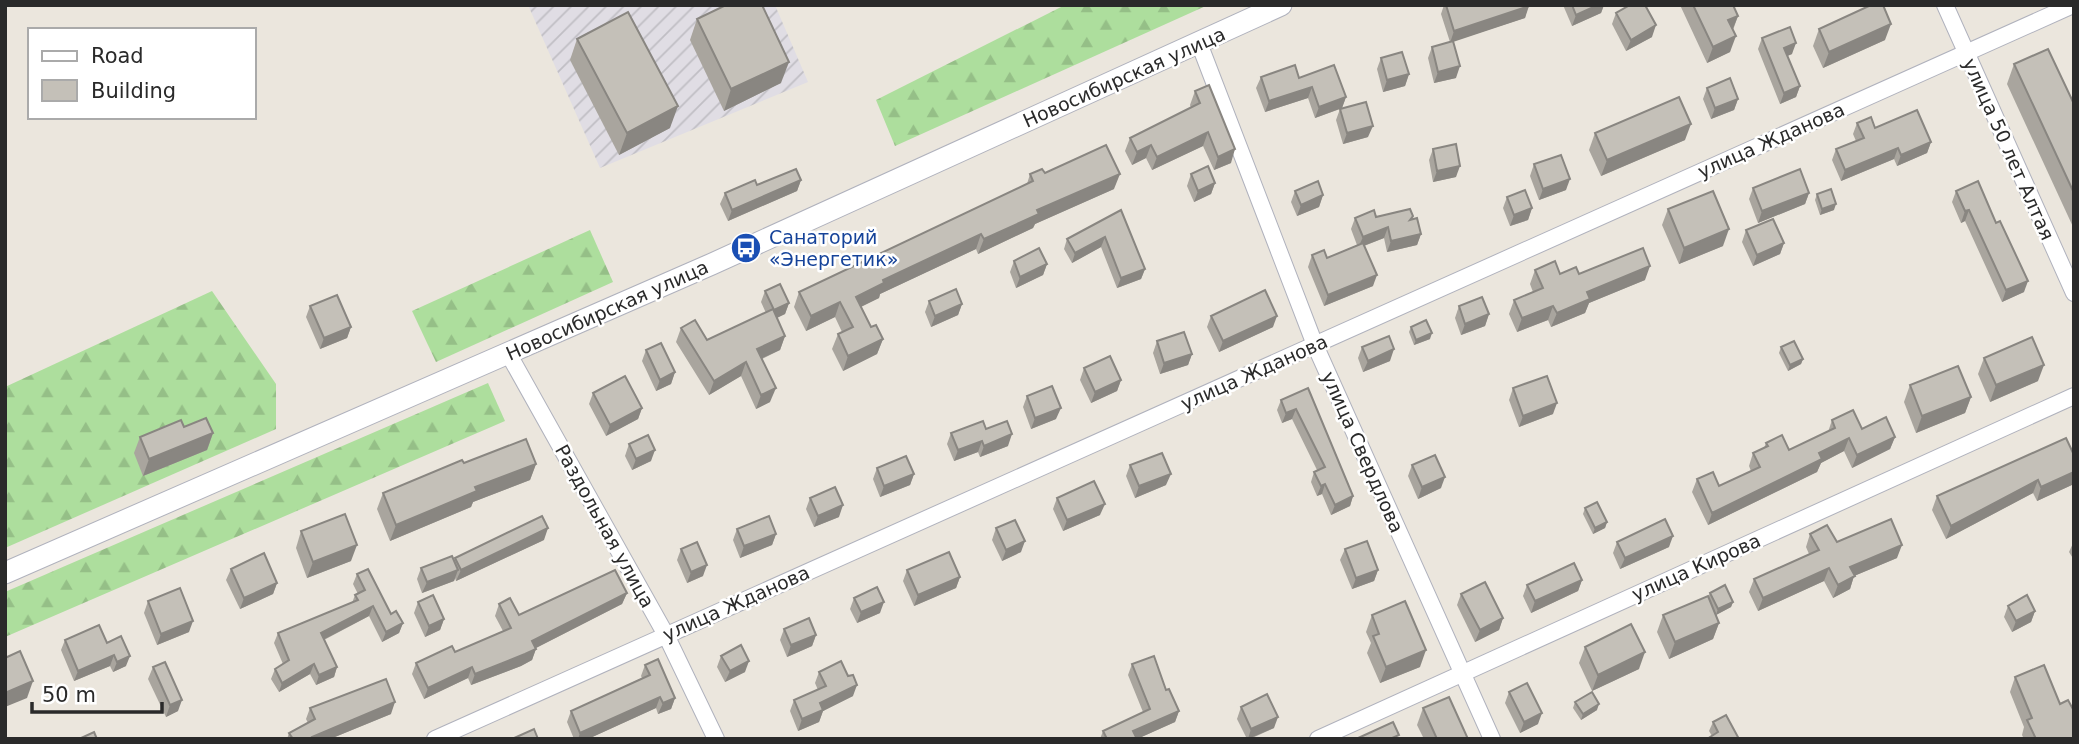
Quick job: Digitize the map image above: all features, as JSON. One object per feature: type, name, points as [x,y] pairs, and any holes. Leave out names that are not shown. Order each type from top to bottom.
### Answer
[{"type":"street","name":"Новосибирская улица","points":[[5,573],[508,354],[1281,5]]},
{"type":"street","name":"улица 50 лет Алтая","points":[[1945,5],[2074,293]]},
{"type":"street","name":"улица Жданова","points":[[435,739],[2073,5]]},
{"type":"street","name":"улица Свердлова","points":[[1199,43],[1315,345],[1492,739]]},
{"type":"street","name":"Раздольная улица","points":[[508,354],[666,635],[716,739]]},
{"type":"street","name":"улица Кирова","points":[[1318,739],[2074,396]]},
{"type":"shaded area","points":[[528,5],[775,5],[808,82],[600,168]]},
{"type":"green space","points":[[1065,5],[1208,5],[895,146],[876,100]]},
{"type":"green space","points":[[590,230],[613,282],[436,362],[412,311]]},
{"type":"green space","points":[[212,291],[276,384],[276,429],[5,548],[5,387]]},
{"type":"green space","points":[[488,383],[505,421],[5,637],[5,592]]},
{"type":"building","points":[[726,5],[762,5],[789,62],[731,89],[697,19]]},
{"type":"building","points":[[1446,5],[1528,5],[1529,6],[1454,31]]},
{"type":"building","points":[[1572,5],[1598,5],[1576,15]]},
{"type":"building","points":[[1630,5],[1645,5],[1656,25],[1631,40],[1616,13]]},
{"type":"building","points":[[1693,5],[1733,5],[1738,16],[1728,20],[1736,36],[1713,47]]},
{"type":"building","points":[[1871,5],[1883,5],[1891,24],[1829,52],[1819,29]]},
{"type":"building","points":[[628,12],[678,106],[627,133],[577,39]]},
{"type":"building","points":[[1790,27],[1796,43],[1784,48],[1800,86],[1784,93],[1762,38]]},
{"type":"building","points":[[1453,41],[1460,66],[1438,72],[1432,47]]},
{"type":"building","points":[[2048,49],[2074,104],[2074,193],[2014,64]]},
{"type":"building","points":[[1402,52],[1409,74],[1387,80],[1381,58]]},
{"type":"building","points":[[1295,65],[1299,78],[1334,65],[1346,97],[1319,107],[1312,87],[1269,101],[1261,77]]},
{"type":"building","points":[[1730,78],[1738,99],[1715,108],[1707,88]]},
{"type":"building","points":[[1209,85],[1235,149],[1218,157],[1208,132],[1157,157],[1151,145],[1137,152],[1130,138],[1200,103],[1195,91]]},
{"type":"building","points":[[1679,97],[1691,124],[1607,160],[1595,133]]},
{"type":"building","points":[[1366,102],[1373,126],[1347,133],[1340,109]]},
{"type":"building","points":[[1917,110],[1931,142],[1901,155],[1898,148],[1845,170],[1836,149],[1864,138],[1857,123],[1871,117],[1875,128]]},
{"type":"building","points":[[1456,144],[1460,166],[1437,171],[1433,149]]},
{"type":"building","points":[[1106,145],[1120,174],[1037,210],[1039,214],[984,239],[981,234],[883,280],[884,283],[856,297],[871,327],[876,325],[883,339],[848,356],[838,334],[853,327],[840,302],[811,316],[799,292],[1033,181],[1030,174],[1042,169],[1045,173]]},
{"type":"building","points":[[1561,155],[1570,179],[1543,189],[1534,164]]},
{"type":"building","points":[[1208,166],[1215,183],[1198,191],[1191,174]]},
{"type":"building","points":[[796,169],[801,180],[732,210],[725,193],[755,180],[757,185]]},
{"type":"building","points":[[1800,169],[1809,193],[1762,211],[1753,188]]},
{"type":"building","points":[[1318,181],[1323,195],[1301,205],[1295,191]]},
{"type":"building","points":[[1978,181],[1996,223],[2000,221],[2028,281],[2006,290],[1969,210],[1965,211],[1956,191]]},
{"type":"building","points":[[1831,189],[1836,204],[1822,209],[1817,194]]},
{"type":"building","points":[[1525,190],[1532,208],[1514,215],[1507,197]]},
{"type":"building","points":[[1713,191],[1729,229],[1684,248],[1668,209]]},
{"type":"building","points":[[1410,209],[1413,216],[1410,220],[1417,218],[1421,234],[1391,241],[1388,227],[1363,237],[1355,218],[1374,210],[1376,217]]},
{"type":"building","points":[[1121,210],[1145,269],[1121,278],[1105,237],[1075,253],[1067,239]]},
{"type":"building","points":[[1773,219],[1784,243],[1757,255],[1746,230]]},
{"type":"building","points":[[1363,243],[1377,275],[1328,295],[1312,255],[1324,250],[1327,258]]},
{"type":"building","points":[[1039,248],[1047,264],[1020,277],[1014,261]]},
{"type":"building","points":[[1643,248],[1650,266],[1587,292],[1590,299],[1557,313],[1553,306],[1522,318],[1514,300],[1543,288],[1535,270],[1555,261],[1560,274],[1576,267],[1579,274]]},
{"type":"building","points":[[780,284],[789,303],[774,310],[765,291]]},
{"type":"building","points":[[956,289],[962,304],[935,316],[929,301]]},
{"type":"building","points":[[1265,290],[1277,316],[1223,341],[1211,316]]},
{"type":"building","points":[[337,295],[351,327],[324,338],[310,306]]},
{"type":"building","points":[[1482,297],[1489,314],[1465,324],[1459,306]]},
{"type":"building","points":[[773,309],[785,336],[757,349],[776,388],[761,395],[746,362],[714,381],[681,328],[695,320],[707,340]]},
{"type":"building","points":[[1426,320],[1432,333],[1416,340],[1411,327]]},
{"type":"building","points":[[1184,332],[1192,354],[1164,363],[1157,341]]},
{"type":"building","points":[[1389,336],[1394,349],[1368,361],[1362,347]]},
{"type":"building","points":[[2032,337],[2044,365],[1996,385],[1984,358]]},
{"type":"building","points":[[1794,341],[1803,359],[1790,365],[1781,347]]},
{"type":"building","points":[[661,343],[675,372],[660,380],[646,350]]},
{"type":"building","points":[[1110,356],[1121,380],[1095,392],[1084,368]]},
{"type":"building","points":[[1958,366],[1971,397],[1922,416],[1910,385]]},
{"type":"building","points":[[625,376],[642,408],[610,425],[593,393]]},
{"type":"building","points":[[1547,376],[1557,403],[1523,416],[1513,388]]},
{"type":"building","points":[[1052,386],[1061,408],[1035,418],[1027,396]]},
{"type":"building","points":[[1308,388],[1353,496],[1335,505],[1325,484],[1321,486],[1314,472],[1325,467],[1296,409],[1286,413],[1281,400]]},
{"type":"building","points":[[1853,410],[1862,429],[1886,417],[1895,437],[1857,455],[1849,438],[1819,453],[1822,459],[1712,513],[1697,479],[1713,472],[1719,486],[1760,467],[1753,453],[1768,446],[1766,443],[1782,435],[1789,450],[1835,428],[1832,420]]},
{"type":"building","points":[[206,418],[213,433],[149,459],[140,437],[181,420],[184,427]]},
{"type":"building","points":[[983,421],[986,429],[1007,421],[1012,434],[984,446],[982,441],[958,450],[951,433]]},
{"type":"building","points":[[648,435],[655,450],[636,459],[629,444]]},
{"type":"building","points":[[2066,438],[2074,455],[2074,472],[2041,487],[2038,480],[1951,526],[1937,496]]},
{"type":"building","points":[[526,439],[536,464],[475,487],[477,491],[396,525],[383,493],[462,460],[464,463]]},
{"type":"building","points":[[1162,453],[1171,474],[1139,486],[1130,465]]},
{"type":"building","points":[[1435,455],[1445,477],[1422,487],[1412,465]]},
{"type":"building","points":[[906,456],[914,474],[884,486],[877,468]]},
{"type":"building","points":[[1094,481],[1105,504],[1067,520],[1057,498]]},
{"type":"building","points":[[835,487],[843,505],[818,516],[810,498]]},
{"type":"building","points":[[1597,502],[1607,522],[1595,528],[1585,508]]},
{"type":"building","points":[[345,514],[357,545],[313,562],[301,531]]},
{"type":"building","points":[[542,516],[548,528],[461,570],[455,558]]},
{"type":"building","points":[[769,516],[776,534],[744,546],[737,529]]},
{"type":"building","points":[[1665,519],[1673,536],[1625,558],[1617,542]]},
{"type":"building","points":[[1891,519],[1902,545],[1850,567],[1855,576],[1838,585],[1829,568],[1763,598],[1754,579],[1819,550],[1810,534],[1827,525],[1837,542]]},
{"type":"building","points":[[1015,520],[1025,541],[1006,550],[996,528]]},
{"type":"building","points":[[1367,541],[1378,570],[1356,578],[1345,549]]},
{"type":"building","points":[[697,542],[707,565],[691,572],[681,549]]},
{"type":"building","points":[[949,552],[960,577],[918,595],[907,570]]},
{"type":"building","points":[[264,553],[277,583],[244,598],[231,569]]},
{"type":"building","points":[[452,556],[458,570],[427,582],[421,568]]},
{"type":"building","points":[[1574,563],[1582,580],[1535,601],[1527,585]]},
{"type":"building","points":[[368,569],[391,614],[396,611],[403,623],[386,632],[373,606],[321,633],[337,667],[319,675],[314,664],[282,683],[275,669],[289,660],[278,633],[358,600],[355,595],[365,590],[357,574]]},
{"type":"building","points":[[615,570],[627,593],[532,641],[536,649],[475,674],[472,667],[428,688],[416,663],[452,646],[455,652],[511,628],[499,604],[510,598],[519,615]]},
{"type":"building","points":[[1485,582],[1503,618],[1480,630],[1461,594]]},
{"type":"building","points":[[1725,585],[1733,602],[1718,609],[1710,593]]},
{"type":"building","points":[[877,587],[884,602],[861,612],[854,598]]},
{"type":"building","points":[[180,588],[193,621],[161,634],[148,601]]},
{"type":"building","points":[[433,595],[444,619],[429,626],[418,602]]},
{"type":"building","points":[[2027,595],[2035,611],[2016,621],[2008,606]]},
{"type":"building","points":[[1708,596],[1719,623],[1675,642],[1663,615]]},
{"type":"building","points":[[1405,601],[1426,650],[1386,667],[1373,636],[1379,634],[1372,615]]},
{"type":"building","points":[[809,618],[816,635],[791,645],[784,629]]},
{"type":"building","points":[[1631,624],[1645,652],[1598,675],[1585,647]]},
{"type":"building","points":[[99,625],[107,643],[121,636],[130,656],[117,662],[114,655],[78,671],[65,640]]},
{"type":"building","points":[[741,645],[749,661],[730,671],[721,656]]},
{"type":"building","points":[[20,651],[33,681],[5,693],[5,658]]},
{"type":"building","points":[[1154,656],[1166,690],[1169,689],[1179,711],[1133,731],[1137,739],[1107,739],[1103,731],[1150,709],[1132,664]]},
{"type":"building","points":[[658,659],[675,698],[663,703],[660,697],[580,733],[571,711],[650,675],[645,665]]},
{"type":"building","points":[[841,661],[848,676],[853,675],[857,685],[820,703],[823,710],[802,719],[794,700],[826,686],[819,672]]},
{"type":"building","points":[[165,662],[182,700],[170,705],[153,667]]},
{"type":"building","points":[[2044,665],[2060,704],[2068,700],[2074,711],[2074,739],[2036,739],[2027,720],[2032,718],[2015,677]]},
{"type":"building","points":[[386,679],[395,702],[312,737],[313,739],[293,739],[289,733],[315,719],[310,708]]},
{"type":"building","points":[[1527,683],[1542,713],[1524,722],[1509,692]]},
{"type":"building","points":[[1592,692],[1599,704],[1583,714],[1575,702]]},
{"type":"building","points":[[1267,694],[1278,717],[1251,729],[1241,707]]},
{"type":"building","points":[[1449,697],[1468,739],[1437,739],[1423,708]]},
{"type":"building","points":[[1726,715],[1739,739],[1707,739],[1718,732],[1713,722]]},
{"type":"building","points":[[1393,722],[1399,735],[1390,739],[1356,739]]},
{"type":"building","points":[[534,729],[538,739],[512,739]]},
{"type":"building","points":[[94,732],[97,739],[79,739]]},
{"type":"place","name":"Санаторий «Энергетик»","points":[[746,248]]}]
